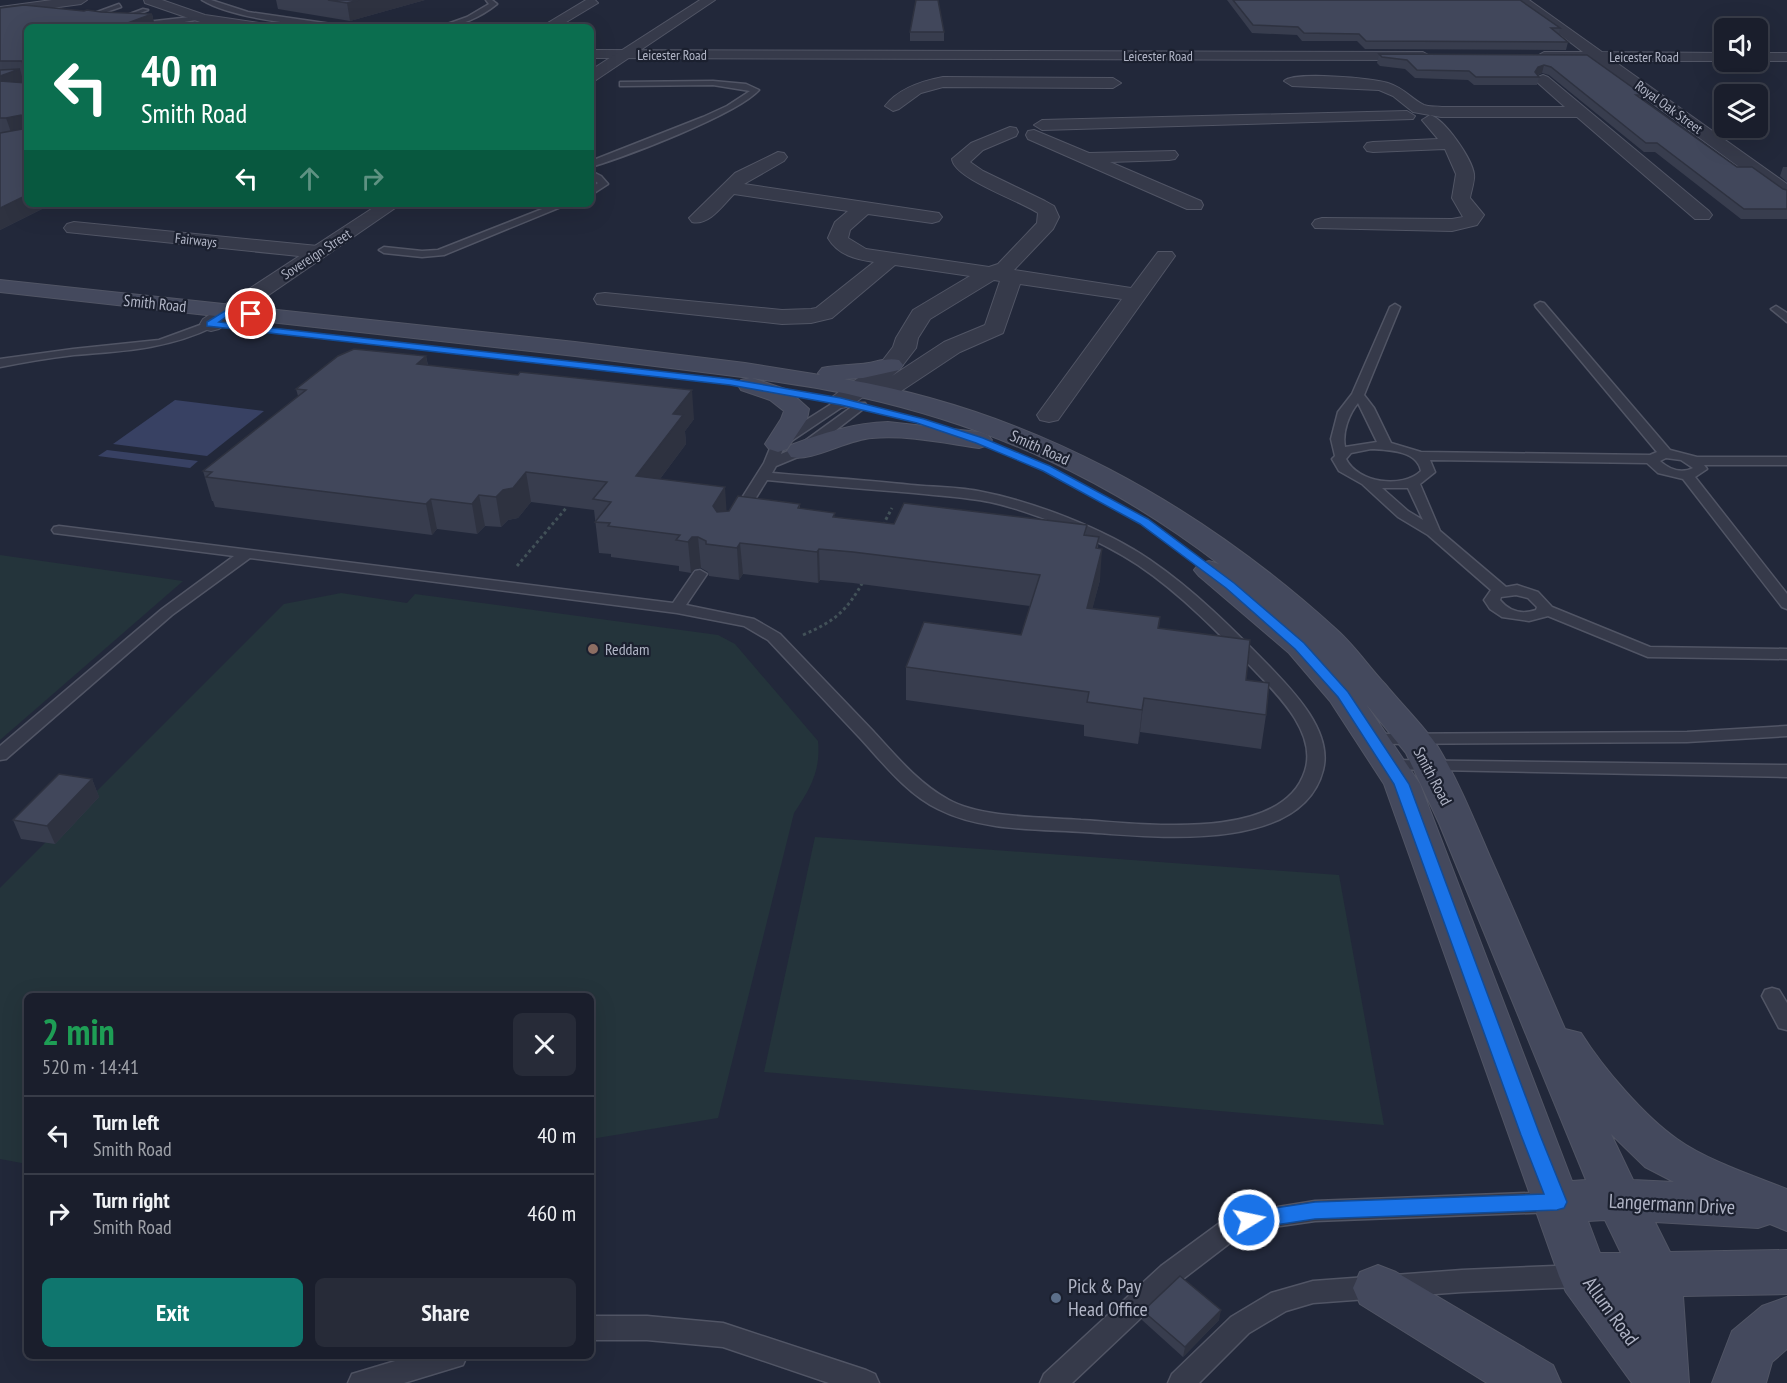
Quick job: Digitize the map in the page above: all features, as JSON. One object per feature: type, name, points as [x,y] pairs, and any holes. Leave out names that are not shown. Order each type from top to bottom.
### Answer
[{"type":"main road","name":"Smith Road","points":[[0,286],[220,318],[747,378],[874,388],[1010,433],[1051,450],[1123,486],[1156,518]]},
{"type":"main road","name":"Smith Road","points":[[0,300],[220,318]]},
{"type":"main road","points":[[747,378],[850,372],[874,388]]},
{"type":"main road","points":[[747,378],[779,394],[797,409],[778,458]]},
{"type":"main road","name":"Smith Road","points":[[874,388],[920,421],[979,440],[1156,518],[1250,573],[1328,638],[1401,751],[1457,823],[1617,1199]]},
{"type":"main road","points":[[778,458],[836,438],[873,430],[979,440]]},
{"type":"main road","name":"Smith Road","points":[[1401,751],[1402,784],[1526,1124],[1557,1202]]},
{"type":"main road","points":[[1522,975],[1578,1065],[1617,1112],[1661,1153],[1721,1184],[1787,1210]]},
{"type":"main road","name":"Langermann Drive","points":[[1557,1202],[1617,1199],[1787,1210]]},
{"type":"main road","name":"Allum Road","points":[[1617,1199],[1656,1274],[1663,1382]]},
{"type":"main road","name":"Allum Road","points":[[1557,1202],[1584,1276],[1663,1382]]},
{"type":"main road","points":[[1584,1276],[1787,1272]]},
{"type":"main road","points":[[1378,1288],[1534,1383]]},
{"type":"main road","points":[[1739,1383],[1750,1348],[1780,1323],[1787,1320]]},
{"type":"street","points":[[0,11],[81,0]]},
{"type":"street","points":[[594,75],[709,0]]},
{"type":"street","name":"Royal Oak Street","points":[[1521,0],[1787,193]]},
{"type":"street","points":[[553,24],[591,3]]},
{"type":"street","points":[[148,5],[185,20],[227,24]]},
{"type":"street","name":"Leicester Road","points":[[594,54],[1432,56]]},
{"type":"street","name":"Leicester Road","points":[[1527,56],[1714,57]]},
{"type":"street","points":[[1768,57],[1787,57]]},
{"type":"street","points":[[1292,81],[1343,82],[1382,86],[1399,93],[1424,114],[1451,144],[1465,174],[1461,195],[1474,215],[1470,222],[1452,225],[1322,224]]},
{"type":"street","points":[[1543,81],[1702,215]]},
{"type":"street","points":[[1013,82],[1015,118]]},
{"type":"street","points":[[893,106],[902,97],[935,83],[1113,83]]},
{"type":"street","points":[[1038,130],[1424,114],[1578,112]]},
{"type":"street","points":[[1015,118],[1082,157],[1194,205]]},
{"type":"street","points":[[874,388],[904,348],[915,324],[929,309],[1002,273],[1046,225],[1049,217],[1047,210],[1037,202],[964,167],[961,159],[989,141],[1015,118]]},
{"type":"street","points":[[1373,147],[1451,144]]},
{"type":"street","points":[[1082,157],[1169,155]]},
{"type":"street","points":[[699,218],[748,172],[778,157]]},
{"type":"street","points":[[1746,163],[1777,163]]},
{"type":"street","points":[[730,188],[932,217]]},
{"type":"street","name":"Sovereign Street","points":[[220,318],[387,207]]},
{"type":"street","points":[[865,207],[838,231],[838,242],[861,254],[1002,273],[1137,295]]},
{"type":"street","name":"Fairways","points":[[74,228],[318,252]]},
{"type":"street","points":[[1049,415],[1165,256]]},
{"type":"street","points":[[605,299],[782,317],[811,316],[832,308],[890,259]]},
{"type":"street","points":[[874,388],[952,347],[995,328],[1002,273]]},
{"type":"street","points":[[907,338],[952,347]]},
{"type":"lane","points":[[205,0],[247,14],[325,24]]},
{"type":"lane","points":[[451,24],[469,18],[494,4],[489,1]]},
{"type":"lane","points":[[136,24],[111,22],[148,5]]},
{"type":"lane","points":[[78,20],[119,6]]},
{"type":"lane","points":[[156,24],[185,20],[227,8]]},
{"type":"lane","points":[[0,18],[27,15]]},
{"type":"lane","points":[[69,20],[88,21]]},
{"type":"lane","points":[[0,81],[24,80]]},
{"type":"lane","points":[[594,163],[728,109],[744,100],[755,90],[751,87],[727,84],[623,84]]},
{"type":"lane","points":[[594,176],[603,184],[594,190]]},
{"type":"lane","points":[[384,250],[422,254],[440,253],[555,207]]},
{"type":"lane","points":[[1540,305],[1660,460]]},
{"type":"lane","points":[[1395,307],[1358,395],[1344,412],[1336,439],[1341,455],[1340,463],[1346,471],[1367,481],[1391,485],[1413,483],[1425,477],[1428,468]]},
{"type":"lane","points":[[1776,309],[1787,319]]},
{"type":"lane","points":[[0,363],[48,355],[161,344],[191,335],[220,318]]},
{"type":"lane","points":[[729,529],[778,458],[874,388]]},
{"type":"lane","points":[[778,458],[874,388]]},
{"type":"lane","points":[[1358,395],[1368,408],[1386,446]]},
{"type":"lane","points":[[1341,455],[1357,446],[1386,446],[1418,456],[1521,463]]},
{"type":"lane","points":[[1418,456],[1428,468]]},
{"type":"lane","points":[[59,530],[677,608],[749,622],[763,629],[780,643],[911,782],[944,805],[973,816],[1024,822],[1181,832],[1197,831],[1262,819],[1291,804],[1305,791],[1315,770],[1316,753],[1312,738],[1299,714],[1246,652],[1209,617],[1148,566],[1114,545],[1061,522],[996,499],[902,488],[778,458]]},
{"type":"lane","points":[[1428,468],[1660,460],[1694,468],[1787,469]]},
{"type":"lane","points":[[1694,468],[1787,461]]},
{"type":"lane","points":[[1694,468],[1787,604]]},
{"type":"lane","points":[[1367,481],[1403,514],[1433,532],[1502,591]]},
{"type":"lane","points":[[1413,483],[1432,524],[1433,532]]},
{"type":"lane","points":[[0,755],[167,612],[245,555]]},
{"type":"lane","points":[[677,608],[700,574]]},
{"type":"lane","points":[[1517,590],[1533,595],[1543,602],[1545,609],[1542,613],[1529,617],[1505,612],[1498,609],[1492,600],[1493,595],[1502,591],[1517,590]]},
{"type":"lane","points":[[1545,609],[1648,652],[1787,654]]},
{"type":"lane","points":[[1401,751],[1787,731]]},
{"type":"lane","points":[[1401,751],[1787,771]]},
{"type":"lane","points":[[1772,996],[1787,1022]]},
{"type":"lane","points":[[1053,1383],[1170,1274],[1230,1229],[1249,1220],[1315,1211],[1557,1202]]},
{"type":"lane","points":[[1181,1383],[1240,1325],[1280,1301],[1312,1292],[1462,1281],[1584,1276]]},
{"type":"lane","points":[[594,1328],[646,1328],[723,1335],[866,1383]]},
{"type":"lane","points":[[361,1383],[444,1359]]},
{"type":"path","points":[[880,531],[902,488]]},
{"type":"path","points":[[500,586],[567,507]]},
{"type":"path","points":[[780,643],[831,624],[842,617],[852,604],[868,574]]},
{"type":"shaded area","points":[[0,555],[183,581],[0,740]]},
{"type":"shaded area","points":[[341,593],[407,603],[415,594],[718,635],[735,644],[818,741],[816,771],[794,813],[718,1118],[594,1139],[594,993],[24,993],[24,1163],[0,1159],[0,888],[284,604]]},
{"type":"shaded area","points":[[815,837],[1339,875],[1384,1125],[764,1072]]},
{"type":"water","points":[[175,400],[264,411],[207,456],[113,444]]},
{"type":"water","points":[[107,450],[198,461],[190,468],[98,456]]},
{"type":"building","points":[[328,0],[359,0],[347,3]]},
{"type":"building","points":[[916,0],[938,0],[944,32],[910,32]]},
{"type":"building","points":[[1233,0],[1520,0],[1560,28],[1551,28],[1568,42],[1366,41],[1359,34],[1304,33],[1298,27],[1253,25]]},
{"type":"building","points":[[24,5],[152,14],[125,24],[24,24],[24,67],[22,61],[0,61],[0,8]]},
{"type":"building","points":[[1379,54],[1587,55],[1643,95],[1636,95],[1737,167],[1752,167],[1787,190],[1787,209],[1744,209],[1657,143],[1646,143],[1551,67],[1544,65],[1538,67],[1535,72],[1539,77],[1476,77],[1469,71],[1417,70],[1407,60],[1382,57]]},
{"type":"building","points":[[20,69],[0,76],[0,70]]},
{"type":"building","points":[[0,81],[24,83],[24,119],[21,115],[0,118]]},
{"type":"building","points":[[24,124],[24,196],[0,208],[0,133],[22,129]]},
{"type":"building","points":[[354,349],[426,356],[417,364],[692,390],[673,414],[683,415],[636,476],[725,487],[713,506],[717,512],[729,511],[738,496],[800,504],[798,508],[835,513],[833,517],[894,524],[904,503],[1087,525],[1084,535],[1099,537],[1096,548],[1102,549],[1087,608],[1160,617],[1158,628],[1250,640],[1246,680],[1269,683],[1266,715],[1144,698],[1142,710],[1087,702],[1089,692],[906,667],[924,622],[1021,635],[1040,575],[853,552],[819,549],[817,552],[740,543],[737,548],[706,544],[706,541],[698,537],[692,537],[688,542],[676,540],[680,535],[608,526],[610,523],[595,522],[611,502],[593,499],[607,482],[526,472],[513,488],[503,490],[496,497],[479,495],[472,504],[431,499],[426,504],[206,477],[212,472],[203,471],[306,390],[296,389],[338,356]]},
{"type":"building","points":[[59,774],[92,779],[47,826],[13,820]]},
{"type":"building","points":[[1180,1276],[1221,1310],[1185,1347],[1143,1311]]},
{"type":"place","name":"Reddam","points":[[593,649]]},
{"type":"place","name":"Pick & Pay Head Office","points":[[1056,1298]]},
{"type":"route","points":[[251,314],[228,312],[211,324],[730,382],[841,402],[920,421],[979,440],[1046,469],[1144,522],[1230,586],[1300,646],[1343,695],[1402,784],[1530,1135],[1557,1202],[1366,1208],[1315,1211],[1249,1220]]}]
